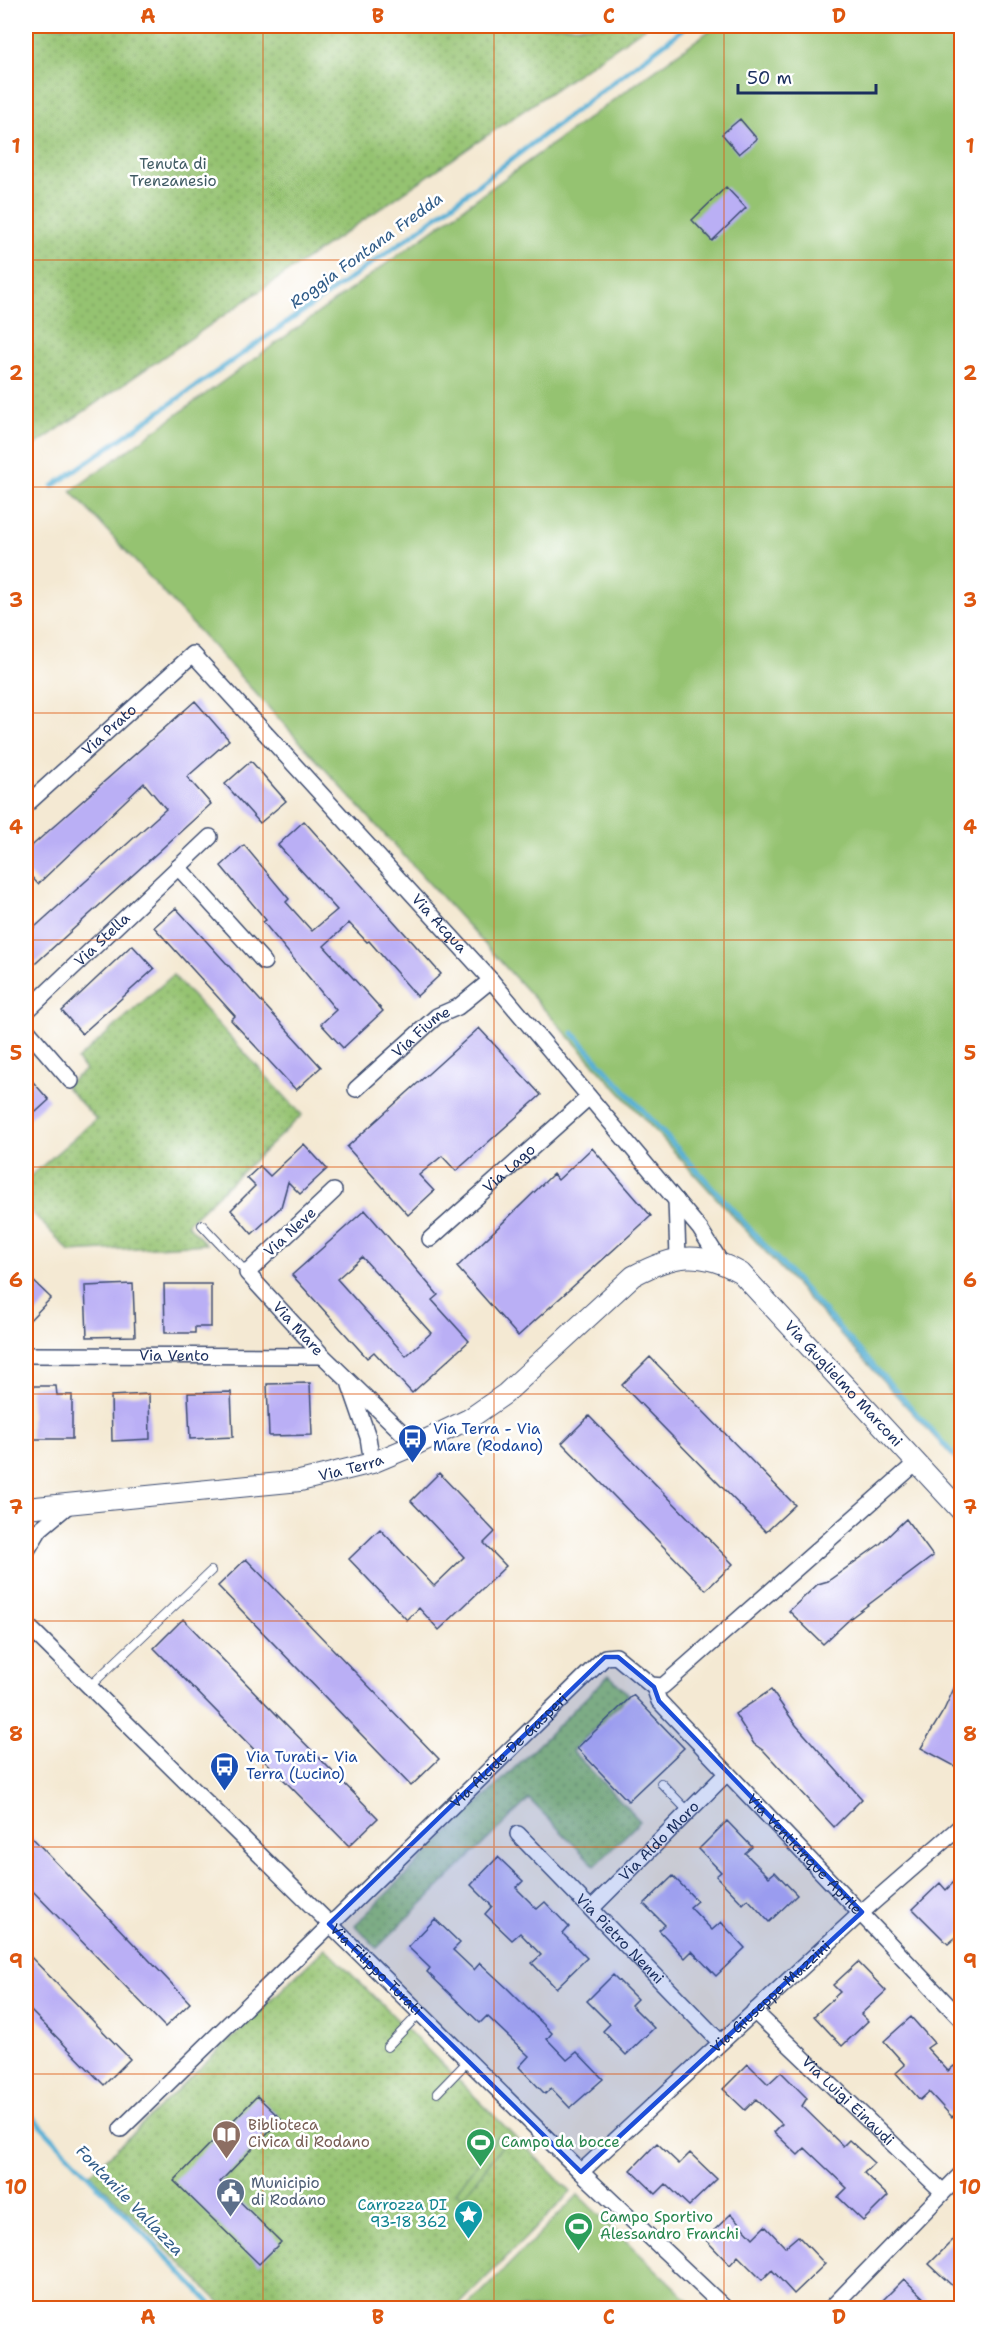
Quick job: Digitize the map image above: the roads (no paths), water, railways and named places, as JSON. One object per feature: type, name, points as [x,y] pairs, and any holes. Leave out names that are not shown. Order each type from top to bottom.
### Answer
[{"type":"street","name":"Via Prato","points":[[26,805],[193,654]]},
{"type":"street","name":"Via Acqua","points":[[193,654],[490,980],[700,1229],[720,1261]]},
{"type":"street","name":"Via Stella","points":[[26,1012],[210,837]]},
{"type":"street","points":[[178,867],[264,962]]},
{"type":"street","name":"Via Fiume","points":[[356,1089],[437,1016],[458,1007],[490,980]]},
{"type":"street","points":[[26,1029],[71,1081]]},
{"type":"street","name":"Via Lago","points":[[430,1239],[589,1097]]},
{"type":"street","name":"Via Neve","points":[[247,1273],[334,1191]]},
{"type":"street","points":[[676,1200],[678,1257]]},
{"type":"street","name":"Via Terra","points":[[26,1508],[300,1481],[372,1462],[416,1445],[470,1419],[505,1394],[633,1276],[678,1257],[700,1257],[720,1261]]},
{"type":"street","name":"Via Guglielmo Marconi","points":[[720,1261],[741,1273],[962,1512]]},
{"type":"street","name":"Via Mare","points":[[247,1273],[323,1356],[416,1445]]},
{"type":"street","name":"Via Vento","points":[[26,1355],[323,1356]]},
{"type":"street","name":"Via Mare","points":[[349,1382],[368,1437],[372,1462]]},
{"type":"street","points":[[654,1687],[667,1683],[916,1463]]},
{"type":"street","points":[[26,1552],[40,1529],[70,1504]]},
{"type":"street","name":"Via Filippo Turati","points":[[27,1623],[580,2172],[725,2308]]},
{"type":"street","name":"Via Alcide De Gasperi","points":[[121,2129],[329,1924],[606,1657],[616,1656],[654,1687]]},
{"type":"street","name":"Via Venticinque Aprile","points":[[654,1687],[659,1701],[726,1774],[862,1912],[962,2020]]},
{"type":"street","name":"Via Aldo Moro","points":[[591,1910],[726,1774]]},
{"type":"street","name":"Via Giuseppe Mazzini","points":[[580,2172],[862,1912],[962,1825]]},
{"type":"street","name":"Via Pietro Nenni","points":[[518,1834],[720,2042]]},
{"type":"street","name":"Via Luigi Einaudi","points":[[754,2011],[944,2192]]},
{"type":"street","points":[[831,2308],[962,2173]]},
{"type":"lane","points":[[202,1225],[247,1273]]},
{"type":"lane","points":[[89,1687],[211,1571]]},
{"type":"lane","points":[[661,1783],[689,1812]]},
{"type":"lane","points":[[387,2047],[420,2013]]},
{"type":"lane","points":[[437,2093],[468,2061]]},
{"type":"waterway","name":"Roggia Fontana Fredda","points":[[53,486],[412,235],[687,26]]},
{"type":"waterway","points":[[573,1033],[962,1464]]},
{"type":"waterway","name":"Fontanile Vallazza","points":[[26,2110],[215,2308]]},
{"type":"place","name":"Via Terra - Via Mare (Rodano)","points":[[412,1464]]},
{"type":"place","name":"Via Turati - Via Terra (Lucino)","points":[[225,1792]]},
{"type":"place","name":"Biblioteca Civica di Rodano","points":[[227,2160]]},
{"type":"place","name":"Campo da bocce","points":[[480,2168]]},
{"type":"place","name":"Municipio di Rodano","points":[[230,2218]]},
{"type":"place","name":"Carrozza DI 93-18 362","points":[[468,2240]]},
{"type":"place","name":"Campo Sportivo Alessandro Franchi","points":[[579,2252]]},
{"type":"park label","name":"Tenuta di Trenzanesio","points":[[173,172]]}]
